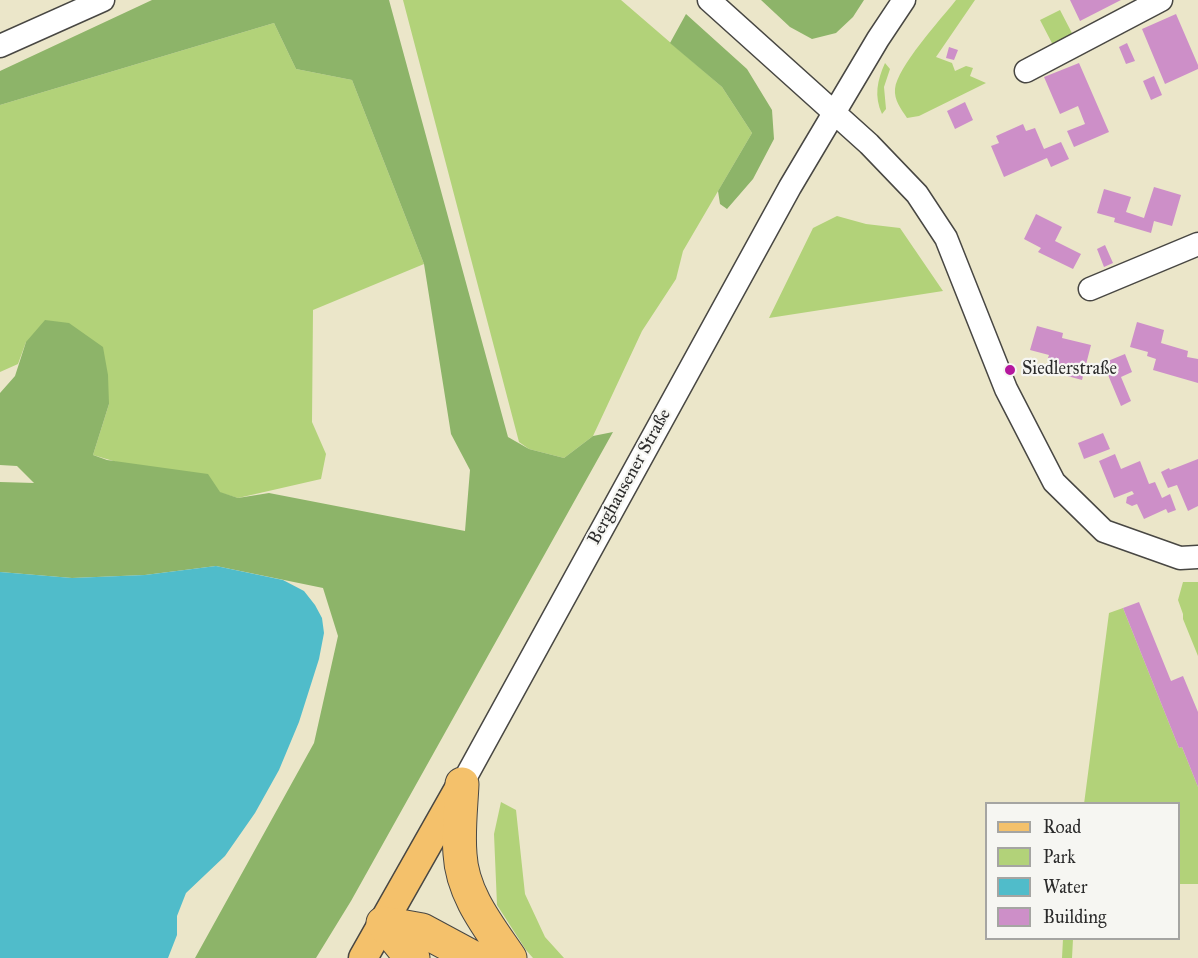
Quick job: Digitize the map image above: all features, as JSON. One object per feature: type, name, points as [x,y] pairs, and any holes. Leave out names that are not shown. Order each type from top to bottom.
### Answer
[{"type":"highway","points":[[462,784],[460,856],[466,884],[476,905],[510,958]]},
{"type":"highway","points":[[384,923],[413,958]]},
{"type":"highway","points":[[384,923],[422,930],[474,958]]},
{"type":"main road","name":"Berghausener Straße","points":[[363,958],[462,784]]},
{"type":"street","points":[[0,46],[103,0]]},
{"type":"street","points":[[709,0],[834,112],[917,194],[946,238],[1006,389],[1054,482],[1104,531],[1180,558],[1198,556]]},
{"type":"street","name":"Berghausener Straße","points":[[462,784],[672,400],[834,112],[904,0]]},
{"type":"street","points":[[1026,71],[1161,0]]},
{"type":"street","points":[[1090,290],[1198,244]]},
{"type":"green space","points":[[152,0],[389,0],[508,437],[529,449],[564,458],[593,436],[613,432],[351,901],[316,958],[195,958],[314,743],[338,636],[323,588],[216,566],[145,575],[72,578],[0,572],[0,482],[34,483],[17,466],[0,465],[0,393],[15,376],[26,342],[45,320],[69,323],[103,347],[108,375],[109,404],[93,455],[107,460],[208,474],[220,492],[238,498],[269,493],[465,531],[470,470],[451,434],[424,264],[352,80],[296,69],[274,23],[0,105],[0,71]]},
{"type":"green space","points":[[403,0],[621,0],[722,87],[752,133],[683,251],[676,279],[642,331],[593,436],[564,458],[529,449],[519,442]]},
{"type":"green space","points":[[761,0],[864,0],[853,17],[836,33],[812,39],[790,27]]},
{"type":"green space","points":[[956,0],[975,0],[936,57],[952,63],[955,71],[966,66],[973,68],[970,76],[986,83],[919,116],[907,118],[896,97],[895,89],[898,80],[911,56]]},
{"type":"green space","points":[[1060,10],[1074,37],[1054,47],[1040,20]]},
{"type":"green space","points":[[686,14],[747,69],[772,110],[774,139],[753,179],[727,209],[720,204],[718,191],[752,133],[722,87],[670,43]]},
{"type":"green space","points":[[274,23],[296,69],[352,80],[424,264],[313,310],[312,422],[326,454],[321,479],[238,498],[93,455],[109,404],[26,342],[18,364],[0,372],[0,105]]},
{"type":"green space","points":[[885,63],[890,69],[884,87],[886,109],[882,114],[878,101],[878,88]]},
{"type":"green space","points":[[837,216],[866,224],[900,228],[943,291],[769,318],[813,228]]},
{"type":"green space","points":[[1183,582],[1198,582],[1198,656],[1178,600]]},
{"type":"green space","points":[[1123,608],[1179,748],[1182,747],[1198,787],[1198,884],[1180,884],[1180,802],[1084,802],[1109,613]]},
{"type":"green space","points":[[501,802],[516,810],[525,894],[545,937],[564,958],[533,958],[497,905],[494,834]]},
{"type":"green space","points":[[1063,940],[1073,940],[1072,958],[1062,958]]},
{"type":"water","points":[[216,566],[283,580],[304,591],[322,618],[324,633],[319,659],[299,722],[279,770],[255,813],[225,856],[186,893],[177,916],[177,935],[168,958],[0,958],[0,572],[72,578],[145,575]]},
{"type":"building","points":[[1070,0],[1121,0],[1080,21]]},
{"type":"building","points":[[1176,14],[1198,69],[1165,84],[1142,29]]},
{"type":"building","points":[[1127,43],[1135,61],[1126,64],[1119,47]]},
{"type":"building","points":[[949,47],[958,50],[954,60],[946,58]]},
{"type":"building","points":[[1079,63],[1109,132],[1074,147],[1067,131],[1085,124],[1078,106],[1060,114],[1044,77]]},
{"type":"building","points":[[1154,76],[1162,95],[1151,100],[1143,81]]},
{"type":"building","points":[[965,102],[973,120],[955,129],[947,111]]},
{"type":"building","points":[[1023,124],[1026,131],[1035,128],[1044,149],[1061,142],[1069,159],[1051,167],[1047,158],[1004,177],[991,146],[999,143],[996,136]]},
{"type":"building","points":[[1154,187],[1181,195],[1172,226],[1154,221],[1151,233],[1114,222],[1115,218],[1097,213],[1104,189],[1131,197],[1126,212],[1144,218]]},
{"type":"building","points":[[1036,214],[1062,227],[1055,241],[1081,254],[1073,269],[1038,252],[1041,248],[1024,239]]},
{"type":"building","points":[[1105,245],[1113,263],[1104,267],[1097,249]]},
{"type":"building","points":[[1137,322],[1164,330],[1161,343],[1188,351],[1187,357],[1198,359],[1198,383],[1153,370],[1156,359],[1147,356],[1148,352],[1130,347]]},
{"type":"building","points":[[1037,326],[1063,333],[1062,338],[1091,345],[1082,380],[1053,372],[1056,360],[1048,358],[1049,355],[1030,350]]},
{"type":"building","points":[[1125,354],[1132,372],[1121,377],[1131,401],[1121,406],[1103,363]]},
{"type":"building","points":[[1103,433],[1110,449],[1084,459],[1078,443]]},
{"type":"building","points":[[1115,454],[1121,469],[1140,461],[1149,484],[1155,482],[1162,498],[1170,494],[1176,510],[1168,513],[1166,509],[1144,519],[1137,504],[1132,506],[1126,503],[1127,497],[1134,494],[1132,491],[1114,498],[1099,461]]},
{"type":"building","points":[[1198,459],[1198,506],[1188,511],[1177,485],[1168,488],[1161,472]]},
{"type":"building","points":[[1139,602],[1171,681],[1183,676],[1198,712],[1198,787],[1182,747],[1179,748],[1123,608]]},
{"type":"place","name":"Siedlerstraße","points":[[1010,370]]}]
